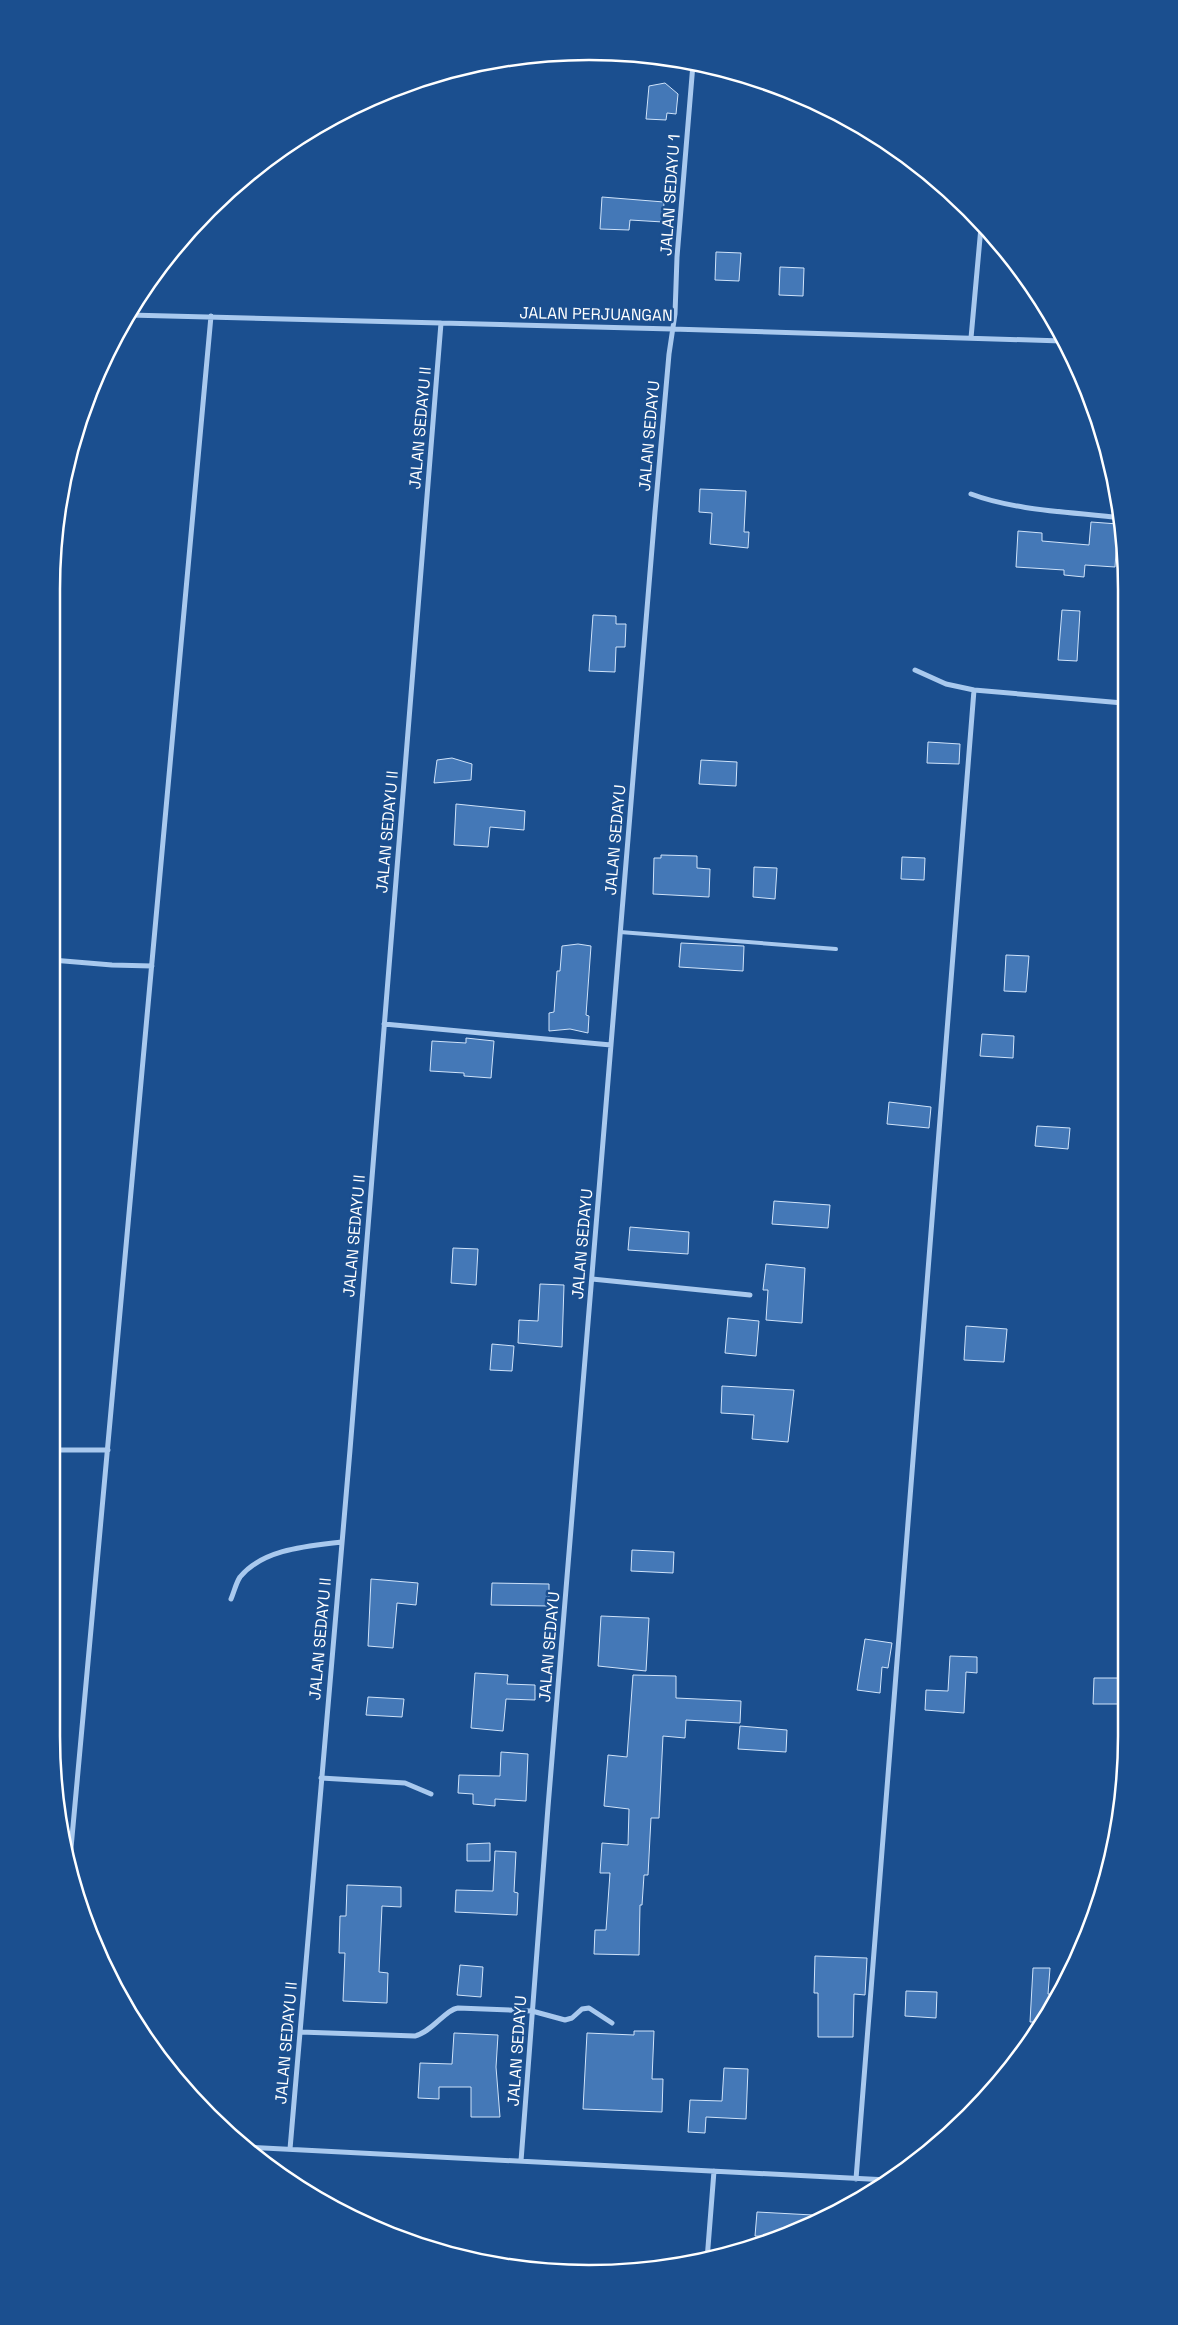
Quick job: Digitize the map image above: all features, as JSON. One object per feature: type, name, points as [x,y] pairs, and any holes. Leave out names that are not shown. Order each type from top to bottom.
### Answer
[{"type":"street","name":"JALAN SEDAYU 1","points":[[672,329],[677,293],[677,257],[692,70]]},
{"type":"street","points":[[971,338],[980,232]]},
{"type":"street","name":"JALAN PERJUANGAN","points":[[137,315],[1056,341]]},
{"type":"street","points":[[71,1845],[211,316]]},
{"type":"street","name":"JALAN SEDAYU II","points":[[290,2149],[441,324]]},
{"type":"street","name":"JALAN SEDAYU","points":[[521,2161],[620,932],[672,329]]},
{"type":"street","points":[[971,494],[987,500],[1009,504],[1113,517]]},
{"type":"street","points":[[915,670],[946,684],[974,690],[1118,703]]},
{"type":"street","points":[[856,2179],[974,690]]},
{"type":"street","points":[[60,961],[152,966]]},
{"type":"street","points":[[384,1024],[611,1045]]},
{"type":"street","points":[[592,1279],[750,1294]]},
{"type":"street","points":[[60,1450],[108,1450]]},
{"type":"street","points":[[231,1598],[240,1578],[261,1562],[276,1554],[307,1546],[341,1542]]},
{"type":"street","points":[[321,1778],[404,1783],[430,1794]]},
{"type":"street","points":[[300,2032],[415,2036],[429,2030],[454,2008],[532,2011],[565,2020],[572,2018],[582,2009],[589,2008],[612,2023]]},
{"type":"street","points":[[257,2148],[877,2180]]},
{"type":"street","points":[[708,2251],[714,2171]]},
{"type":"lane","points":[[620,932],[836,949]]},
{"type":"building","points":[[665,83],[678,94],[676,114],[667,113],[666,120],[646,119],[649,86]]},
{"type":"building","points":[[602,197],[664,202],[663,222],[630,220],[629,230],[600,229]]},
{"type":"building","points":[[716,252],[741,253],[739,281],[715,280]]},
{"type":"building","points":[[780,267],[804,268],[803,296],[779,295]]},
{"type":"building","points":[[700,489],[746,491],[744,532],[749,532],[748,548],[710,544],[712,513],[699,512]]},
{"type":"building","points":[[1091,522],[1113,524],[1116,548],[1115,567],[1085,565],[1084,577],[1064,575],[1064,570],[1016,567],[1018,531],[1042,533],[1042,541],[1089,545]]},
{"type":"building","points":[[1062,610],[1080,611],[1077,661],[1058,660]]},
{"type":"building","points":[[593,615],[616,616],[616,624],[626,624],[625,647],[616,647],[615,672],[589,671]]},
{"type":"building","points":[[928,742],[960,744],[959,764],[927,763]]},
{"type":"building","points":[[452,758],[472,764],[471,780],[434,783],[437,760]]},
{"type":"building","points":[[701,760],[737,762],[736,786],[699,784]]},
{"type":"building","points":[[456,804],[525,811],[524,830],[490,827],[488,847],[454,845]]},
{"type":"building","points":[[661,855],[697,856],[697,868],[710,869],[709,897],[653,894],[654,858],[661,858]]},
{"type":"building","points":[[902,857],[925,858],[924,880],[901,879]]},
{"type":"building","points":[[754,867],[777,868],[775,899],[753,897]]},
{"type":"building","points":[[681,943],[744,946],[743,971],[679,967]]},
{"type":"building","points":[[578,944],[591,946],[586,1015],[589,1016],[588,1033],[570,1029],[549,1031],[549,1013],[554,1012],[557,971],[560,971],[562,946]]},
{"type":"building","points":[[1006,955],[1029,956],[1026,992],[1004,991]]},
{"type":"building","points":[[982,1034],[1014,1036],[1013,1058],[980,1056]]},
{"type":"building","points":[[466,1038],[494,1041],[491,1078],[464,1076],[464,1073],[430,1071],[432,1041],[466,1043]]},
{"type":"building","points":[[889,1102],[931,1107],[929,1128],[887,1124]]},
{"type":"building","points":[[1037,1126],[1070,1128],[1068,1149],[1035,1146]]},
{"type":"building","points":[[774,1201],[830,1205],[828,1228],[772,1224]]},
{"type":"building","points":[[630,1227],[689,1232],[688,1254],[628,1250]]},
{"type":"building","points":[[453,1248],[478,1249],[476,1285],[451,1283]]},
{"type":"building","points":[[766,1264],[805,1268],[802,1323],[766,1320],[768,1290],[763,1290]]},
{"type":"building","points":[[540,1284],[564,1285],[562,1347],[518,1343],[519,1320],[538,1321]]},
{"type":"building","points":[[728,1318],[759,1321],[756,1356],[725,1353]]},
{"type":"building","points":[[966,1326],[1007,1329],[1004,1362],[964,1360]]},
{"type":"building","points":[[492,1344],[514,1346],[512,1371],[490,1370]]},
{"type":"building","points":[[722,1386],[794,1390],[788,1442],[752,1439],[754,1415],[721,1413]]},
{"type":"building","points":[[632,1550],[674,1552],[673,1573],[631,1571]]},
{"type":"building","points":[[371,1579],[418,1583],[416,1605],[397,1603],[393,1648],[368,1646]]},
{"type":"building","points":[[492,1583],[549,1584],[549,1606],[491,1605]]},
{"type":"building","points":[[601,1616],[649,1618],[646,1671],[598,1666]]},
{"type":"building","points":[[865,1639],[892,1643],[888,1668],[882,1667],[880,1693],[857,1690]]},
{"type":"building","points":[[950,1656],[977,1657],[977,1673],[966,1672],[964,1713],[925,1710],[926,1690],[948,1691]]},
{"type":"building","points":[[475,1673],[508,1675],[507,1684],[535,1685],[535,1700],[506,1699],[503,1731],[471,1728]]},
{"type":"building","points":[[633,1675],[676,1676],[676,1698],[741,1701],[740,1723],[686,1720],[685,1738],[663,1736],[659,1818],[651,1818],[648,1875],[644,1875],[642,1905],[640,1905],[639,1955],[594,1954],[595,1930],[606,1930],[610,1873],[600,1873],[602,1843],[628,1845],[629,1809],[604,1806],[608,1755],[627,1757]]},
{"type":"building","points":[[1094,1678],[1118,1678],[1118,1704],[1093,1704]]},
{"type":"building","points":[[368,1697],[404,1699],[402,1717],[366,1715]]},
{"type":"building","points":[[740,1726],[787,1730],[786,1752],[738,1749]]},
{"type":"building","points":[[501,1752],[528,1754],[526,1801],[495,1799],[495,1806],[473,1804],[473,1794],[458,1793],[459,1775],[500,1776]]},
{"type":"building","points":[[490,1843],[490,1861],[467,1861],[467,1844]]},
{"type":"building","points":[[495,1851],[516,1852],[514,1892],[518,1893],[517,1915],[455,1912],[456,1890],[493,1891]]},
{"type":"building","points":[[347,1885],[401,1887],[401,1907],[382,1906],[379,1972],[388,1973],[387,2003],[343,2001],[345,1953],[339,1953],[340,1916],[346,1916]]},
{"type":"building","points":[[815,1956],[867,1958],[865,1995],[854,1994],[853,2037],[818,2037],[818,1993],[814,1993]]},
{"type":"building","points":[[460,1965],[483,1967],[481,1997],[457,1995]]},
{"type":"building","points":[[1033,1968],[1050,1968],[1048,1994],[1050,1994],[1034,2022],[1030,2022]]},
{"type":"building","points":[[906,1991],[937,1992],[936,2018],[905,2016]]},
{"type":"building","points":[[634,2031],[654,2031],[652,2079],[663,2079],[662,2112],[583,2109],[587,2033],[634,2035]]},
{"type":"building","points":[[454,2033],[498,2035],[496,2067],[500,2117],[471,2117],[471,2087],[439,2087],[439,2099],[418,2098],[420,2063],[452,2064]]},
{"type":"building","points":[[724,2068],[748,2069],[746,2119],[706,2117],[705,2133],[688,2132],[690,2100],[722,2101]]},
{"type":"building","points":[[757,2212],[812,2215],[761,2236],[755,2236]]}]
